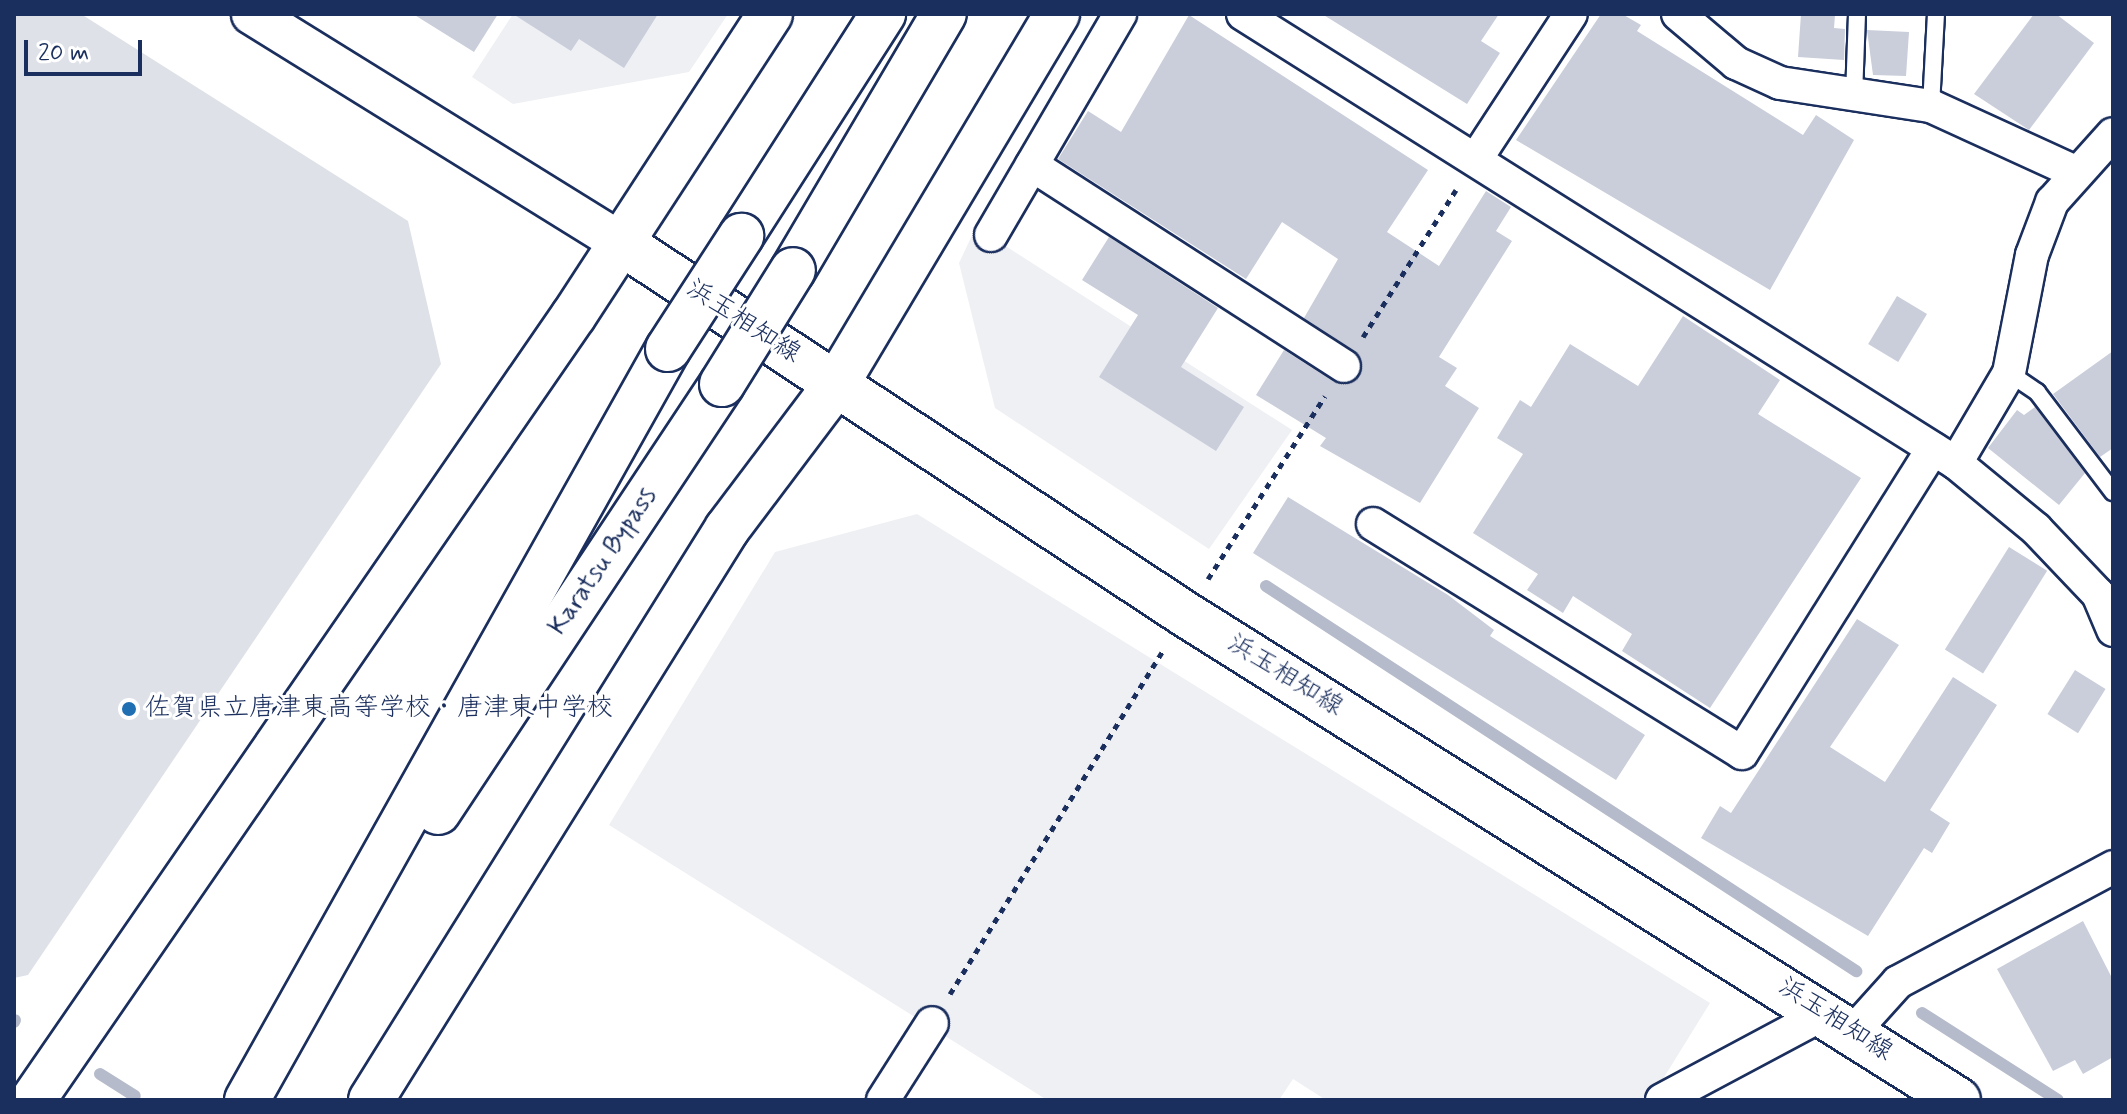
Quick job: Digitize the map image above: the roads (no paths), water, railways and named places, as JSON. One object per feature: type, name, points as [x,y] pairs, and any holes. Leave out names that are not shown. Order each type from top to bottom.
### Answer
[{"type":"main road","points":[[43,1097],[620,242],[770,14]]},
{"type":"main road","name":"Karatsu Bypass","points":[[247,1100],[668,349],[883,14]]},
{"type":"main road","name":"Karatsu Bypass","points":[[247,1100],[722,384],[944,14]]},
{"type":"main road","points":[[371,1100],[727,529],[837,383],[1057,14]]},
{"type":"main road","name":"浜玉相知線","points":[[620,242],[1185,614],[1839,1022],[1958,1100]]},
{"type":"street","points":[[252,14],[620,242]]},
{"type":"street","points":[[991,235],[1120,14]]},
{"type":"street","points":[[1243,14],[1944,456],[2036,529],[2098,594],[2113,630]]},
{"type":"street","points":[[1476,159],[1571,14]]},
{"type":"street","points":[[1678,14],[1736,63],[1780,83],[1931,106],[2073,171]]},
{"type":"street","points":[[1373,524],[1742,753],[1944,456],[2009,373],[2032,255],[2073,171],[2113,134]]},
{"type":"street","points":[[1032,165],[1344,366]]},
{"type":"street","points":[[1662,1100],[1839,1022],[1898,982],[2113,867]]},
{"type":"street","points":[[886,1099],[932,1023]]},
{"type":"lane","points":[[1854,96],[1857,14]]},
{"type":"lane","points":[[1931,106],[1936,14]]},
{"type":"lane","points":[[2009,373],[2037,392],[2113,492]]},
{"type":"waterway","points":[[1266,586],[1856,971]]},
{"type":"waterway","points":[[1922,1013],[2058,1100]]},
{"type":"waterway","points":[[100,1074],[135,1096]]},
{"type":"place","name":"佐賀県立唐津東高等学校・唐津東中学校","points":[[129,709]]}]
